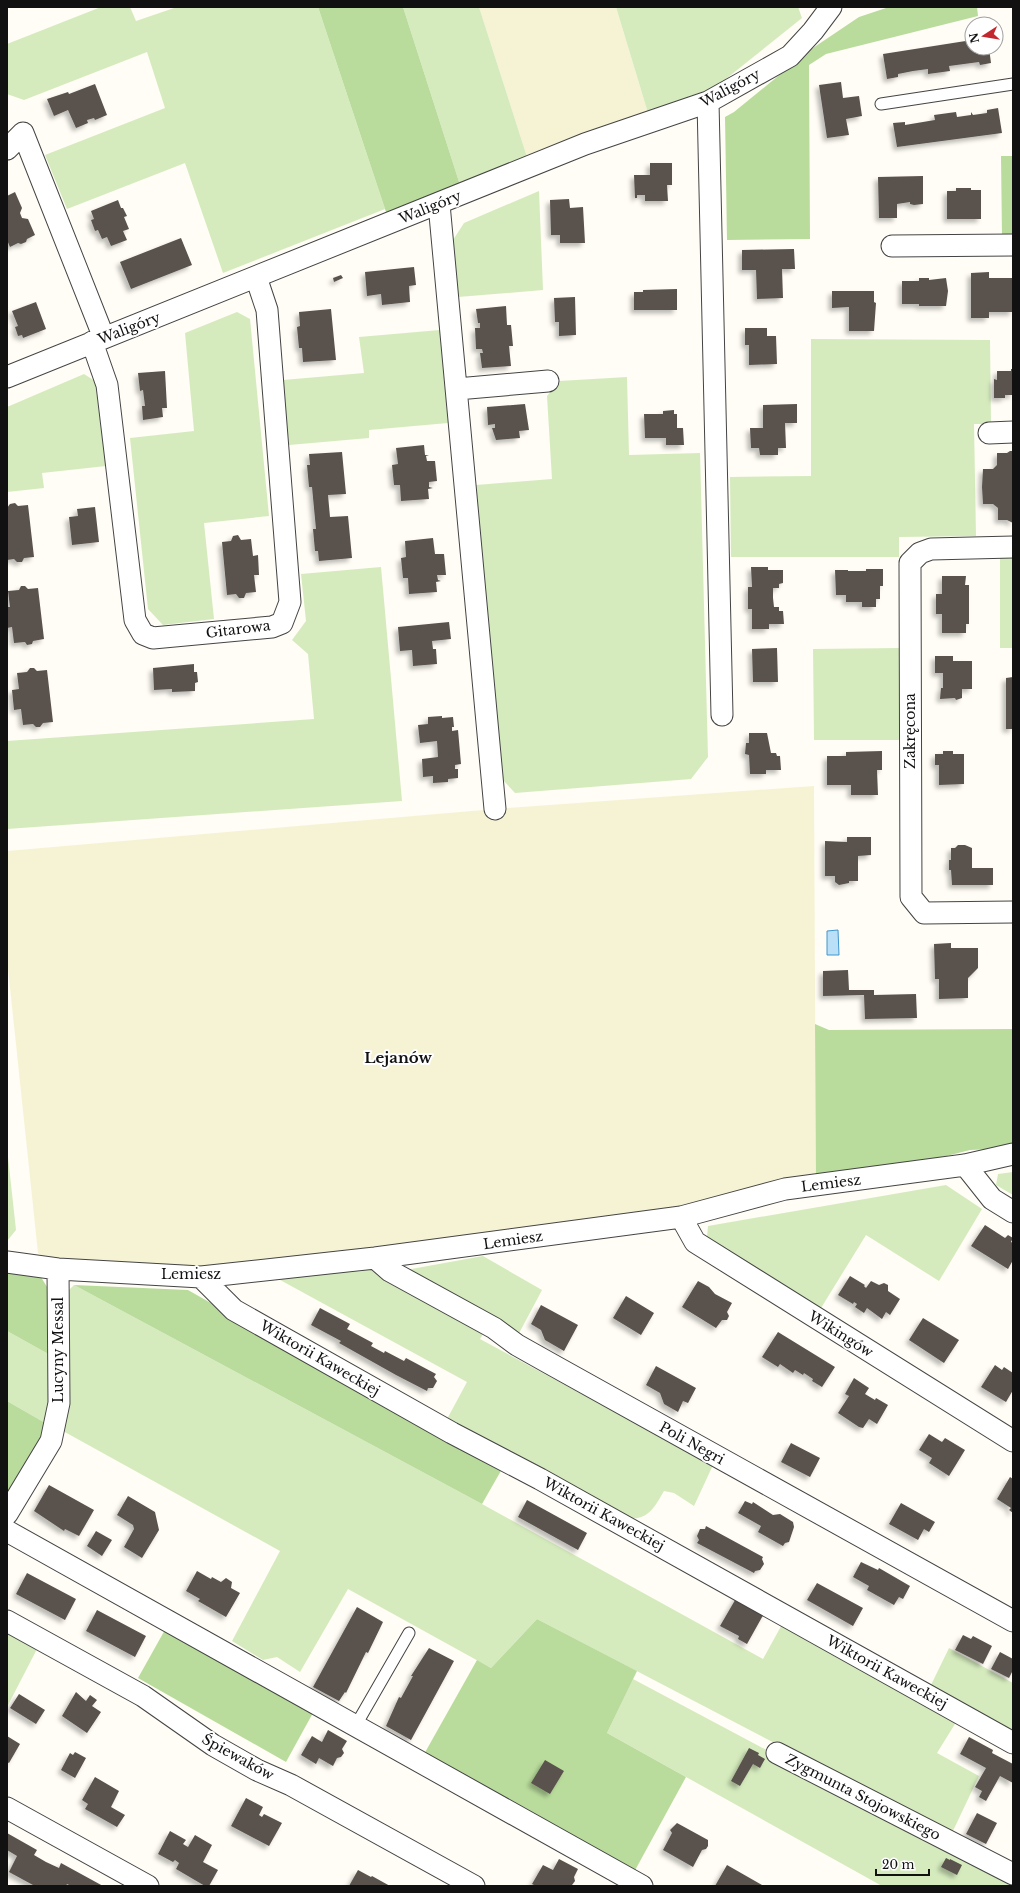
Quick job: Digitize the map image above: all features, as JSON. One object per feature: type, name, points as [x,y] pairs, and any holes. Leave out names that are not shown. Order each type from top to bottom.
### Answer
[{"type":"street","name":"Waligóry","points":[[7,377],[585,144],[708,102],[790,56],[813,31],[831,7]]},
{"type":"street","points":[[708,102],[722,715]]},
{"type":"street","name":"Gitarowa","points":[[7,149],[23,133],[98,340],[107,385],[135,620],[143,634],[153,638],[272,627],[282,623],[290,602],[267,310],[256,277]]},
{"type":"street","points":[[439,204],[495,809]]},
{"type":"street","points":[[892,246],[1013,245]]},
{"type":"street","points":[[456,389],[548,381]]},
{"type":"street","points":[[990,433],[1013,432]]},
{"type":"street","name":"Zakręcona","points":[[1013,547],[931,549],[920,553],[910,563],[911,898],[924,913],[1013,912]]},
{"type":"street","name":"Lemiesz","points":[[7,1262],[58,1269],[201,1277],[375,1258],[681,1217],[785,1189],[965,1165],[1013,1154]]},
{"type":"street","points":[[965,1165],[992,1199],[1013,1212]]},
{"type":"street","name":"Wikingów","points":[[681,1217],[695,1242],[1013,1441]]},
{"type":"street","name":"Poli Negri","points":[[375,1258],[390,1271],[494,1328],[517,1345],[1013,1621]]},
{"type":"street","name":"Lucyny Messal","points":[[7,1514],[51,1441],[59,1403],[58,1269]]},
{"type":"street","name":"Wiktorii Kaweckiej","points":[[201,1277],[234,1310],[452,1433],[540,1478],[1013,1743]]},
{"type":"street","points":[[7,1531],[642,1886]]},
{"type":"street","name":"Śpiewaków","points":[[7,1621],[143,1696],[220,1749],[257,1770],[291,1785],[474,1886]]},
{"type":"street","name":"Zygmunta Stojowskiego","points":[[777,1753],[1013,1874]]},
{"type":"street","points":[[7,1808],[148,1886]]},
{"type":"lane","points":[[881,104],[1013,84]]},
{"type":"lane","points":[[356,1725],[409,1633]]},
{"type":"shaded area","points":[[479,7],[616,7],[648,113],[528,160]]},
{"type":"shaded area","points":[[814,786],[816,1182],[696,1208],[374,1254],[191,1270],[45,1258],[38,1253],[7,959],[7,851],[495,809]]},
{"type":"green space","points":[[101,7],[130,7],[136,21],[177,7],[318,7],[385,209],[223,273],[185,163],[67,209],[45,155],[165,108],[147,52],[24,100],[7,94],[7,44]]},
{"type":"green space","points":[[318,7],[403,7],[461,188],[388,218]]},
{"type":"green space","points":[[403,7],[479,7],[528,160],[461,188]]},
{"type":"green space","points":[[616,7],[798,7],[802,18],[717,86],[648,113]]},
{"type":"green space","points":[[889,7],[977,7],[978,16],[964,16],[964,20],[826,54],[809,65],[810,239],[727,240],[725,117],[734,112],[810,50],[859,17]]},
{"type":"green space","points":[[1001,156],[1013,156],[1013,236],[1002,237]]},
{"type":"green space","points":[[539,191],[543,290],[458,297],[453,240],[464,223]]},
{"type":"green space","points":[[237,312],[250,319],[269,516],[204,523],[214,619],[163,625],[148,609],[130,438],[194,431],[185,333]]},
{"type":"green space","points":[[440,330],[448,423],[369,430],[369,438],[289,445],[283,380],[364,373],[359,337]]},
{"type":"green space","points":[[811,339],[990,340],[991,424],[974,424],[976,536],[899,537],[899,557],[731,557],[730,477],[811,476]]},
{"type":"green space","points":[[84,374],[95,381],[106,466],[42,473],[44,488],[7,492],[7,407]]},
{"type":"green space","points":[[627,377],[629,455],[700,453],[708,757],[691,779],[515,793],[502,779],[476,485],[552,479],[547,396],[559,381]]},
{"type":"green space","points":[[1000,557],[1013,557],[1013,648],[1000,648]]},
{"type":"green space","points":[[381,567],[402,801],[7,829],[7,741],[314,719],[308,654],[292,640],[306,621],[301,574]]},
{"type":"green space","points":[[899,648],[900,740],[814,740],[813,649]]},
{"type":"green space","points":[[815,1024],[829,1030],[1013,1029],[1013,1148],[970,1150],[919,1163],[816,1182]]},
{"type":"green space","points":[[7,1148],[16,1230],[7,1241]]},
{"type":"green space","points":[[1013,1172],[1013,1195],[996,1185],[998,1174]]},
{"type":"green space","points":[[946,1185],[982,1209],[939,1281],[866,1235],[821,1308],[707,1237],[708,1226]]},
{"type":"green space","points":[[483,1256],[542,1290],[517,1337],[406,1270]]},
{"type":"green space","points":[[369,1265],[483,1334],[480,1339],[713,1465],[694,1506],[674,1493],[664,1491],[650,1512],[640,1517],[626,1518],[446,1421],[467,1382],[271,1275]]},
{"type":"green space","points":[[7,1270],[39,1274],[49,1290],[52,1356],[7,1331]]},
{"type":"green space","points":[[74,1285],[482,1504],[763,1659],[785,1619],[958,1719],[937,1753],[979,1776],[951,1835],[537,1619],[491,1668],[348,1589],[300,1672],[277,1657],[263,1660],[232,1641],[280,1551],[63,1431],[64,1295]]},
{"type":"green space","points":[[74,1285],[188,1290],[502,1469],[482,1504]]},
{"type":"green space","points":[[7,1331],[52,1356],[51,1395],[47,1424],[7,1401]]},
{"type":"green space","points":[[7,1401],[47,1424],[43,1442],[7,1501]]},
{"type":"green space","points":[[537,1619],[637,1671],[607,1733],[686,1777],[633,1874],[423,1756],[477,1660],[491,1668]]},
{"type":"green space","points":[[166,1628],[314,1711],[286,1762],[138,1678]]},
{"type":"green space","points":[[7,1633],[37,1649],[7,1707]]},
{"type":"green space","points":[[949,1648],[1013,1683],[1013,1734],[930,1687]]},
{"type":"green space","points":[[633,1679],[1011,1880],[1013,1886],[882,1886],[607,1733]]},
{"type":"water","points":[[838,930],[839,955],[827,955],[827,931]]},
{"type":"building","points":[[964,41],[964,56],[990,56],[991,63],[980,65],[979,62],[949,66],[950,71],[928,74],[928,69],[913,71],[898,74],[898,77],[887,79],[883,54]]},
{"type":"building","points":[[841,82],[843,98],[859,96],[862,116],[846,119],[849,135],[827,138],[819,85]]},
{"type":"building","points":[[95,84],[107,115],[95,120],[94,118],[87,120],[88,123],[76,128],[68,110],[54,116],[47,99],[68,92],[69,94]]},
{"type":"building","points":[[998,108],[1002,133],[897,147],[893,123],[905,122],[905,125],[935,120],[934,115],[956,112],[957,117],[971,115],[971,112],[973,115],[987,113],[987,110]]},
{"type":"building","points":[[650,163],[672,163],[672,185],[667,185],[668,201],[645,201],[645,195],[637,195],[637,198],[635,198],[634,175],[650,175]]},
{"type":"building","points":[[923,176],[923,204],[914,205],[910,204],[910,202],[897,204],[897,218],[879,218],[878,177]]},
{"type":"building","points":[[956,188],[981,190],[981,219],[947,219],[947,191],[956,191]]},
{"type":"building","points":[[15,192],[22,208],[20,213],[22,218],[28,219],[35,235],[27,239],[26,242],[21,244],[18,243],[10,247],[7,240],[7,196]]},
{"type":"building","points":[[569,199],[570,208],[583,207],[585,243],[560,243],[560,235],[551,235],[550,200]]},
{"type":"building","points":[[118,200],[121,208],[123,208],[127,216],[124,217],[129,229],[123,231],[127,240],[111,246],[107,237],[102,239],[98,230],[95,231],[91,220],[94,219],[91,211]]},
{"type":"building","points":[[181,238],[192,265],[131,289],[120,262]]},
{"type":"building","points":[[794,249],[795,269],[782,269],[783,298],[757,299],[756,270],[742,270],[742,250]]},
{"type":"building","points":[[414,267],[416,285],[409,286],[410,302],[382,305],[381,294],[367,296],[365,272]]},
{"type":"building","points":[[989,272],[989,278],[1013,278],[1013,312],[989,312],[989,318],[971,318],[971,273]]},
{"type":"building","points":[[341,275],[343,278],[334,282],[333,278]]},
{"type":"building","points":[[919,278],[929,278],[929,280],[946,278],[948,291],[946,306],[919,306],[919,304],[902,304],[902,281],[919,281]]},
{"type":"building","points":[[677,289],[677,310],[634,310],[634,292],[643,292],[643,290]]},
{"type":"building","points":[[832,291],[874,291],[874,302],[876,303],[874,331],[849,331],[849,307],[832,308]]},
{"type":"building","points":[[575,297],[576,335],[559,336],[559,322],[555,322],[554,298]]},
{"type":"building","points":[[36,302],[46,329],[23,338],[22,335],[18,336],[15,327],[18,326],[12,311]]},
{"type":"building","points":[[506,306],[507,325],[511,325],[513,346],[509,346],[511,366],[482,368],[480,353],[483,353],[482,349],[476,349],[475,328],[480,328],[480,323],[478,323],[476,309]]},
{"type":"building","points":[[331,309],[336,360],[303,362],[302,348],[299,348],[297,327],[300,326],[299,312]]},
{"type":"building","points":[[745,328],[767,328],[767,336],[776,336],[777,364],[749,365],[749,345],[745,345]]},
{"type":"building","points":[[1011,369],[1013,369],[1013,395],[1005,395],[1005,398],[994,398],[994,379],[997,380],[997,371],[1011,371]]},
{"type":"building","points":[[165,371],[167,408],[162,408],[163,417],[143,420],[142,406],[145,406],[143,390],[140,391],[138,373]]},
{"type":"building","points":[[525,404],[529,430],[519,431],[520,438],[496,440],[492,428],[495,428],[495,424],[488,425],[487,407]]},
{"type":"building","points":[[797,404],[797,423],[785,423],[786,448],[778,448],[778,455],[760,455],[759,448],[751,448],[750,428],[763,428],[763,405]]},
{"type":"building","points":[[674,410],[674,414],[677,414],[677,428],[683,428],[684,445],[666,445],[666,438],[645,438],[644,414],[663,414],[663,411]]},
{"type":"building","points":[[424,445],[425,455],[429,455],[426,456],[427,461],[435,461],[437,481],[429,482],[429,487],[433,488],[428,489],[429,499],[401,501],[400,485],[394,485],[392,465],[398,464],[396,448]]},
{"type":"building","points":[[1013,451],[1013,523],[1007,520],[998,520],[998,508],[993,504],[983,504],[982,487],[983,469],[993,469],[997,465],[997,453],[1007,453]]},
{"type":"building","points":[[342,452],[346,494],[328,495],[330,517],[348,516],[352,558],[319,561],[318,551],[315,551],[313,529],[316,529],[312,487],[309,487],[307,465],[310,465],[309,454]]},
{"type":"building","points":[[15,503],[18,506],[28,505],[34,557],[24,558],[22,562],[17,562],[14,559],[7,560],[7,508],[10,504]]},
{"type":"building","points":[[95,507],[99,542],[72,545],[69,517],[78,516],[77,509]]},
{"type":"building","points":[[238,535],[241,540],[251,539],[253,556],[258,555],[259,575],[254,575],[256,592],[246,593],[244,598],[239,598],[236,594],[227,595],[222,542],[231,541],[233,536]]},
{"type":"building","points":[[433,538],[435,554],[444,554],[446,575],[437,575],[438,580],[441,581],[436,582],[437,592],[409,594],[408,578],[403,578],[401,558],[406,557],[405,541]]},
{"type":"building","points":[[751,567],[768,567],[768,570],[783,570],[783,583],[779,584],[779,588],[773,588],[773,598],[774,607],[779,607],[779,611],[783,611],[784,624],[769,624],[769,629],[752,629],[752,609],[748,609],[748,587],[752,587]]},
{"type":"building","points":[[866,569],[883,569],[883,586],[880,586],[880,599],[876,599],[876,607],[862,607],[862,602],[846,602],[846,595],[836,595],[835,570],[866,571]]},
{"type":"building","points":[[942,576],[966,576],[965,585],[969,585],[969,624],[966,624],[966,633],[942,633],[942,614],[936,614],[936,594],[942,594]]},
{"type":"building","points":[[21,586],[25,586],[28,589],[38,588],[44,639],[33,641],[32,644],[27,645],[25,642],[14,643],[12,627],[7,628],[7,607],[10,607],[8,591],[19,590]]},
{"type":"building","points":[[449,622],[451,639],[432,641],[433,649],[436,649],[437,664],[413,666],[412,650],[400,651],[398,627]]},
{"type":"building","points":[[777,648],[778,682],[753,682],[752,649]]},
{"type":"building","points":[[935,656],[953,656],[953,661],[972,661],[972,689],[962,689],[962,698],[956,700],[955,698],[940,699],[941,688],[943,688],[943,673],[935,673]]},
{"type":"building","points":[[194,664],[194,672],[197,672],[198,682],[195,683],[195,691],[172,692],[172,689],[154,690],[153,668]]},
{"type":"building","points":[[30,668],[34,668],[37,671],[47,670],[53,722],[43,723],[40,727],[36,727],[33,724],[23,725],[21,709],[14,710],[12,690],[19,689],[17,673],[27,672]]},
{"type":"building","points":[[1013,677],[1013,729],[1006,729],[1006,678]]},
{"type":"building","points":[[442,716],[442,718],[453,717],[454,727],[452,727],[452,731],[458,730],[461,764],[455,765],[455,769],[458,769],[458,778],[448,779],[448,782],[433,783],[433,776],[423,777],[422,759],[438,757],[437,741],[420,743],[418,725],[428,724],[428,717]]},
{"type":"building","points":[[749,733],[767,733],[771,753],[776,753],[777,756],[780,756],[781,770],[766,770],[766,774],[750,774],[749,755],[745,754],[746,743],[749,743]]},
{"type":"building","points":[[882,751],[882,770],[877,770],[878,795],[851,795],[851,785],[827,785],[827,756],[846,756],[846,752]]},
{"type":"building","points":[[943,751],[953,751],[953,754],[964,754],[964,784],[939,785],[939,765],[935,765],[935,754],[943,754]]},
{"type":"building","points":[[847,837],[871,837],[871,855],[858,856],[858,881],[849,881],[849,883],[839,885],[835,882],[835,876],[825,876],[825,841],[847,842]]},
{"type":"building","points":[[958,845],[965,845],[972,848],[972,868],[993,868],[993,885],[952,885],[949,860],[951,860],[951,848],[955,848]]},
{"type":"building","points":[[951,943],[951,948],[978,948],[978,968],[968,978],[968,998],[939,999],[939,979],[935,979],[934,944]]},
{"type":"building","points":[[848,970],[849,990],[874,990],[874,995],[916,994],[917,1018],[865,1019],[864,995],[823,996],[823,971]]},
{"type":"building","points":[[985,1225],[1005,1238],[1008,1235],[1013,1238],[1011,1242],[1013,1243],[1013,1260],[1008,1269],[971,1246]]},
{"type":"building","points":[[850,1276],[865,1285],[864,1286],[866,1288],[871,1281],[879,1285],[884,1283],[888,1285],[888,1291],[900,1299],[890,1315],[886,1312],[882,1319],[867,1308],[864,1313],[855,1307],[857,1304],[854,1302],[853,1304],[838,1295]]},
{"type":"building","points":[[698,1281],[709,1287],[715,1294],[732,1303],[727,1312],[729,1316],[727,1320],[722,1320],[716,1328],[682,1307]]},
{"type":"building","points":[[626,1296],[654,1313],[641,1335],[613,1318]]},
{"type":"building","points":[[541,1305],[578,1325],[564,1351],[545,1340],[541,1330],[531,1324]]},
{"type":"building","points":[[320,1308],[350,1324],[347,1329],[373,1343],[371,1346],[384,1353],[385,1351],[404,1361],[406,1358],[436,1374],[434,1377],[437,1381],[433,1388],[428,1388],[427,1391],[396,1375],[339,1343],[341,1341],[311,1325]]},
{"type":"building","points":[[923,1318],[959,1340],[944,1363],[909,1340]]},
{"type":"building","points":[[778,1332],[835,1367],[822,1387],[812,1381],[813,1379],[804,1373],[803,1375],[795,1370],[793,1373],[780,1364],[778,1367],[762,1357]]},
{"type":"building","points":[[995,1365],[1002,1370],[1004,1367],[1013,1373],[1013,1390],[1006,1402],[981,1387]]},
{"type":"building","points":[[656,1366],[696,1388],[688,1403],[683,1401],[678,1412],[664,1404],[660,1393],[646,1385]]},
{"type":"building","points":[[854,1378],[869,1388],[865,1394],[888,1405],[877,1424],[869,1419],[863,1428],[859,1427],[838,1413],[849,1396],[845,1394]]},
{"type":"building","points":[[929,1434],[942,1442],[945,1438],[965,1450],[949,1476],[929,1463],[932,1458],[919,1450]]},
{"type":"building","points":[[791,1443],[820,1458],[810,1477],[781,1462]]},
{"type":"building","points":[[1010,1477],[1013,1479],[1013,1513],[1009,1510],[1011,1508],[997,1499]]},
{"type":"building","points":[[49,1485],[94,1510],[79,1536],[65,1529],[64,1531],[34,1511]]},
{"type":"building","points":[[128,1496],[155,1512],[159,1530],[142,1558],[124,1547],[134,1529],[133,1525],[117,1515]]},
{"type":"building","points":[[527,1500],[587,1533],[578,1550],[518,1517]]},
{"type":"building","points":[[745,1501],[752,1504],[753,1502],[773,1515],[780,1514],[793,1522],[794,1527],[789,1542],[785,1543],[783,1546],[758,1532],[761,1526],[738,1513]]},
{"type":"building","points":[[901,1503],[935,1522],[929,1532],[924,1529],[918,1540],[889,1524]]},
{"type":"building","points":[[706,1526],[763,1557],[762,1559],[764,1564],[760,1570],[755,1571],[754,1573],[697,1543],[699,1540],[697,1536],[700,1529],[705,1529]]},
{"type":"building","points":[[96,1531],[112,1540],[102,1556],[87,1546]]},
{"type":"building","points":[[861,1562],[878,1570],[879,1568],[910,1586],[903,1599],[899,1597],[894,1605],[867,1590],[869,1586],[853,1577]]},
{"type":"building","points":[[197,1571],[211,1579],[212,1577],[221,1582],[226,1578],[232,1582],[231,1588],[240,1593],[226,1617],[198,1601],[200,1599],[186,1591]]},
{"type":"building","points":[[27,1573],[76,1599],[65,1620],[16,1594]]},
{"type":"building","points":[[817,1583],[863,1608],[853,1626],[807,1600]]},
{"type":"building","points":[[738,1595],[766,1610],[747,1644],[738,1639],[739,1636],[720,1626]]},
{"type":"building","points":[[357,1607],[383,1622],[368,1653],[366,1652],[346,1693],[345,1692],[339,1701],[313,1687]]},
{"type":"building","points":[[97,1610],[146,1636],[135,1657],[86,1631]]},
{"type":"building","points":[[963,1635],[971,1639],[973,1636],[992,1646],[983,1664],[955,1650]]},
{"type":"building","points":[[429,1648],[454,1661],[411,1740],[386,1726],[399,1697],[401,1698],[413,1676],[411,1676]]},
{"type":"building","points":[[1000,1652],[1013,1659],[1013,1670],[1009,1678],[991,1669]]},
{"type":"building","points":[[76,1692],[86,1701],[90,1695],[97,1700],[92,1706],[101,1712],[87,1733],[62,1716]]},
{"type":"building","points":[[19,1694],[45,1710],[36,1724],[10,1708]]},
{"type":"building","points":[[328,1730],[347,1741],[342,1749],[344,1753],[341,1757],[337,1758],[333,1766],[319,1758],[316,1764],[301,1755],[312,1736],[322,1742]]},
{"type":"building","points":[[7,1736],[20,1744],[9,1763],[7,1762]]},
{"type":"building","points":[[969,1737],[993,1750],[992,1753],[1013,1764],[1013,1783],[1000,1776],[986,1801],[979,1797],[982,1791],[975,1787],[986,1768],[960,1754]]},
{"type":"building","points":[[749,1748],[759,1753],[758,1755],[765,1759],[760,1768],[753,1764],[740,1786],[731,1781]]},
{"type":"building","points":[[75,1752],[86,1758],[75,1778],[61,1770],[70,1753],[73,1755]]},
{"type":"building","points":[[545,1760],[564,1771],[550,1794],[531,1783]]},
{"type":"building","points":[[95,1777],[119,1791],[111,1807],[125,1815],[117,1827],[85,1809],[88,1804],[82,1800]]},
{"type":"building","points":[[246,1798],[263,1807],[259,1815],[262,1817],[264,1814],[282,1823],[269,1846],[231,1826]]},
{"type":"building","points":[[977,1813],[997,1823],[986,1844],[966,1834]]},
{"type":"building","points":[[677,1823],[708,1840],[708,1846],[706,1849],[702,1850],[693,1867],[663,1850],[672,1833],[670,1830]]},
{"type":"building","points":[[170,1831],[186,1840],[183,1844],[188,1847],[195,1835],[212,1845],[203,1862],[218,1870],[209,1886],[205,1886],[176,1869],[179,1863],[175,1860],[173,1862],[158,1854]]},
{"type":"building","points":[[7,1833],[37,1850],[34,1855],[46,1862],[59,1868],[61,1863],[103,1886],[71,1886],[67,1884],[66,1886],[33,1885],[9,1872],[17,1856],[7,1850]]},
{"type":"building","points":[[946,1858],[962,1865],[957,1875],[941,1867]]},
{"type":"building","points":[[559,1859],[578,1869],[574,1877],[575,1881],[572,1885],[536,1886],[532,1884],[543,1865],[553,1870]]},
{"type":"building","points":[[727,1865],[762,1885],[715,1886]]},
{"type":"building","points":[[358,1870],[371,1877],[372,1876],[390,1886],[349,1886]]},
{"type":"district","name":"Lejanów","points":[[398,1058]]}]
